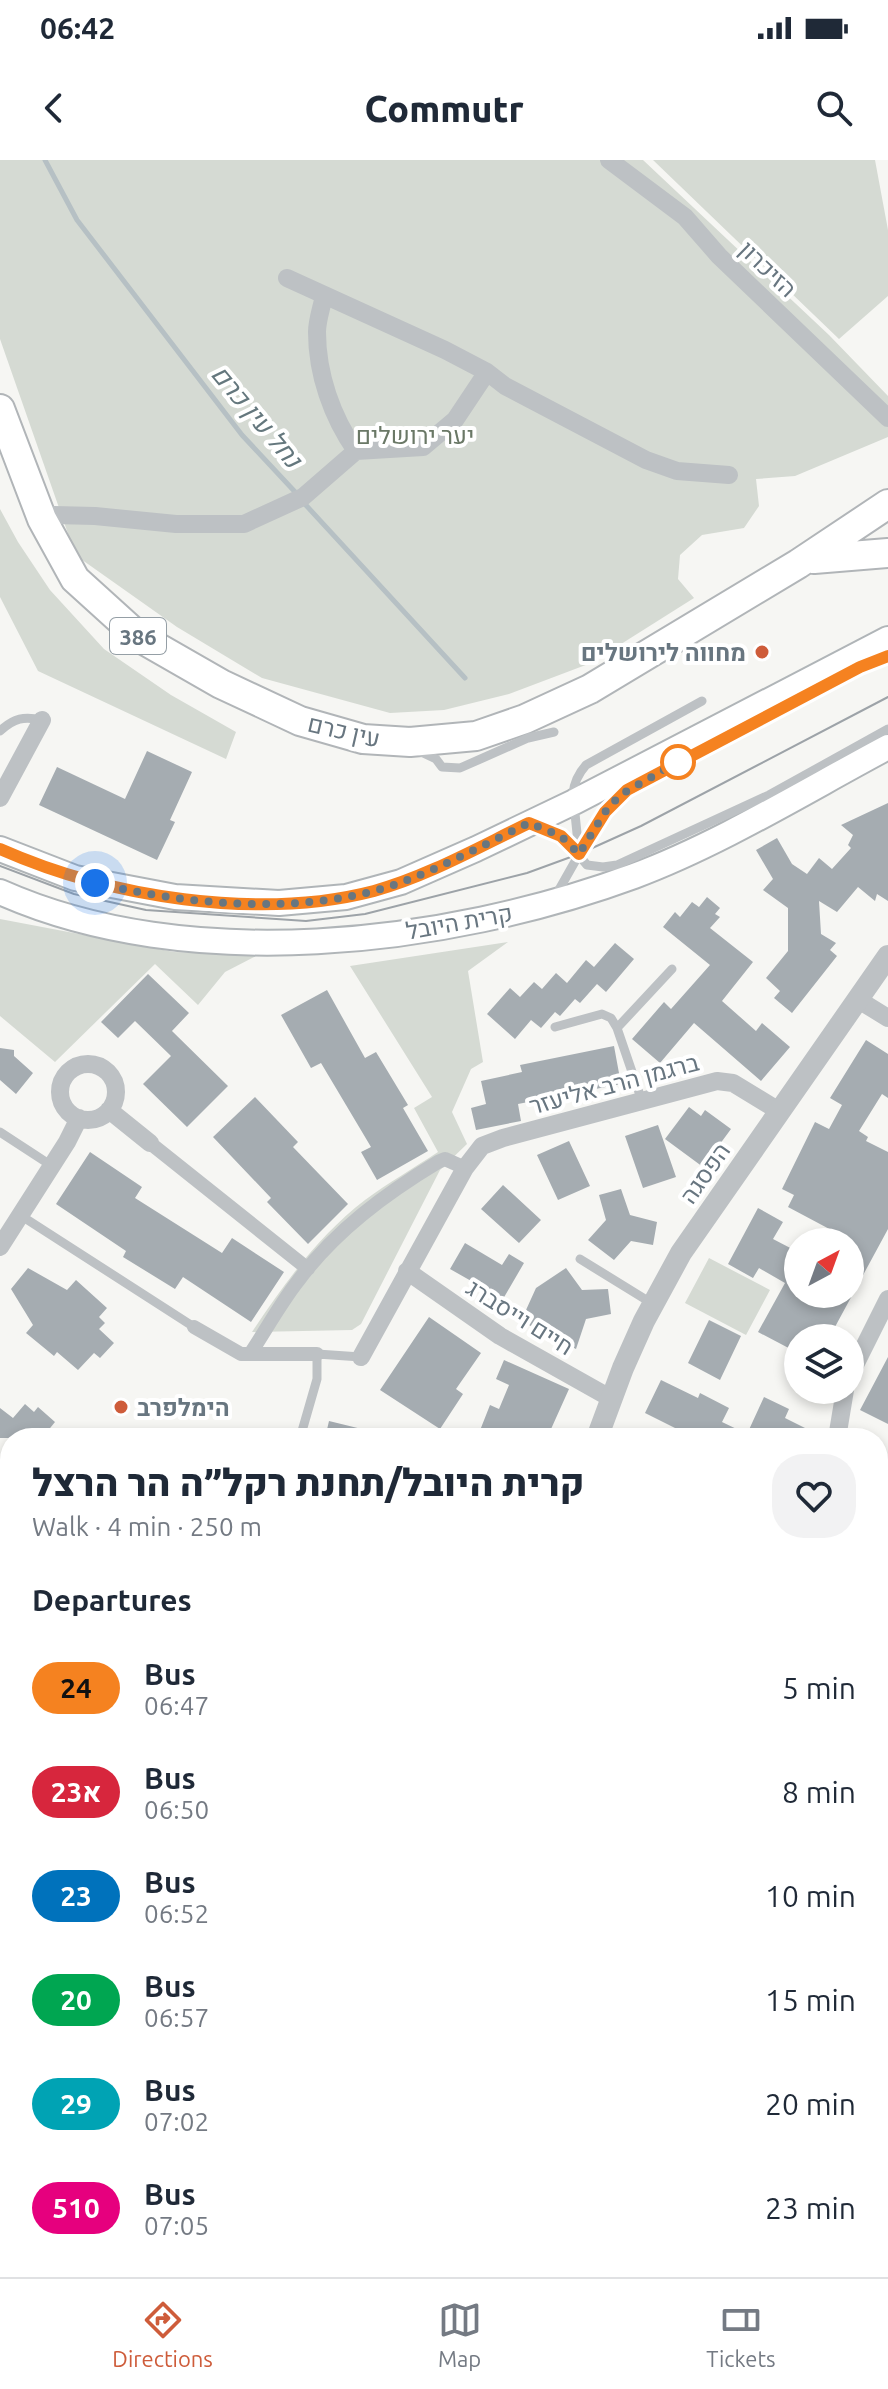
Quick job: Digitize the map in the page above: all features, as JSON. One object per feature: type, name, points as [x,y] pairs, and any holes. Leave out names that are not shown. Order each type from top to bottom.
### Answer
[{"type":"main road","name":"עין כרם","points":[[0,409],[42,519],[75,579],[139,637],[221,684],[300,721],[363,739],[435,750],[525,719],[590,689],[798,564],[888,504]]},
{"type":"main road","points":[[888,511],[888,543]]},
{"type":"main road","name":"עין כרם","points":[[798,564],[825,557],[888,553]]},
{"type":"main road","name":"קרית היובל","points":[[0,849],[75,878],[175,897],[279,903],[346,897],[401,882],[574,802],[888,639]]},
{"type":"main road","name":"קרית היובל","points":[[0,892],[64,916],[140,933],[278,943],[335,942],[436,928],[549,904],[670,861],[888,747]]},
{"type":"street","name":"הזיכרון","points":[[609,160],[685,217],[719,256],[888,418]]},
{"type":"street","points":[[287,278],[487,372],[505,386],[646,460],[677,471],[729,475]]},
{"type":"street","points":[[324,295],[317,330],[327,391],[341,430],[356,451]]},
{"type":"street","points":[[42,519],[54,515],[95,516],[176,524],[244,524],[303,497],[356,451],[423,447],[455,420],[487,372]]},
{"type":"street","points":[[0,798],[42,720]]},
{"type":"street","name":"הפסגה","points":[[601,1428],[623,1368],[681,1253],[888,956]]},
{"type":"street","points":[[857,999],[888,1018]]},
{"type":"street","points":[[94,1065],[110,1075],[116,1092],[109,1110],[94,1120],[79,1118],[68,1112],[60,1096],[64,1079],[77,1067],[94,1065]]},
{"type":"street","name":"ברגמן הרב אליעזר","points":[[361,1357],[465,1168],[482,1146],[717,1081],[733,1083],[779,1111]]},
{"type":"street","points":[[109,1110],[308,1269]]},
{"type":"street","points":[[0,1247],[79,1118]]},
{"type":"street","points":[[250,1354],[308,1269],[389,1192],[445,1159],[465,1168]]},
{"type":"street","name":"חיים וייסברג","points":[[407,1271],[500,1336],[612,1399]]},
{"type":"street","points":[[864,1347],[888,1299]]},
{"type":"street","points":[[194,1327],[241,1354],[317,1354]]},
{"type":"street","points":[[839,1428],[843,1404]]},
{"type":"lane","points":[[849,673],[888,656]]},
{"type":"lane","points":[[579,854],[574,785],[586,765],[702,701]]},
{"type":"lane","points":[[549,904],[605,812],[627,790],[790,703]]},
{"type":"lane","points":[[0,731],[12,720],[21,717],[42,720]]},
{"type":"lane","points":[[529,823],[561,836],[585,864],[611,867],[630,861],[769,795],[888,729]]},
{"type":"lane","points":[[435,750],[446,768],[460,768],[528,738],[554,732]]},
{"type":"lane","points":[[617,1028],[672,969]]},
{"type":"lane","points":[[555,1027],[602,1014],[611,1018],[642,1101]]},
{"type":"lane","points":[[0,1132],[52,1166]]},
{"type":"lane","points":[[20,1215],[194,1327]]},
{"type":"lane","points":[[580,1259],[653,1304]]},
{"type":"lane","points":[[303,1428],[317,1379],[317,1354],[361,1357]]},
{"type":"green space","name":"יער ירושלים","points":[[0,160],[643,160],[829,335],[888,396],[888,437],[795,476],[756,479],[759,506],[744,528],[702,535],[680,555],[678,579],[694,598],[591,663],[509,694],[444,710],[390,713],[262,678],[177,627],[78,557],[0,339]]},
{"type":"green space","points":[[653,160],[875,160],[888,230],[888,296],[839,339]]},
{"type":"green space","points":[[0,509],[50,590],[104,649],[171,695],[236,732],[226,759],[38,671],[0,597]]},
{"type":"green space","points":[[0,919],[174,952],[258,955],[225,972],[198,1005],[155,964],[55,1062],[0,1016]]},
{"type":"green space","points":[[508,942],[468,971],[483,1062],[471,1069],[452,1112],[467,1144],[440,1170],[361,1324],[352,1330],[252,1332],[290,1278],[332,1229],[365,1200],[438,1152],[414,1108],[432,1097],[350,966]]},
{"type":"green space","points":[[709,1258],[770,1290],[746,1335],[685,1303]]},
{"type":"building","points":[[147,751],[192,772],[170,820],[175,822],[157,860],[39,805],[57,767],[125,799]]},
{"type":"building","points":[[888,803],[888,901],[877,894],[875,901],[858,887],[837,912],[819,901],[821,934],[836,943],[830,950],[837,956],[792,1013],[774,998],[780,991],[766,978],[788,951],[788,908],[763,890],[773,879],[756,850],[777,838],[792,864],[807,874],[819,858],[832,869],[851,848],[848,845],[853,835],[841,825]]},
{"type":"building","points":[[707,897],[720,908],[715,914],[720,917],[710,928],[753,962],[722,1001],[756,1031],[762,1023],[790,1047],[761,1081],[694,1023],[660,1063],[632,1039],[664,1002],[671,1009],[710,965],[663,927],[675,912],[680,917],[692,902],[699,907]]},
{"type":"building","points":[[615,943],[634,959],[606,992],[597,984],[580,1003],[575,999],[560,1016],[555,1012],[541,1028],[531,1020],[515,1039],[487,1014],[510,988],[520,997],[534,982],[542,989],[556,973],[567,983],[586,960],[594,967]]},
{"type":"building","points":[[148,974],[189,1013],[172,1031],[228,1086],[187,1127],[143,1084],[171,1056],[135,1021],[118,1038],[101,1022]]},
{"type":"building","points":[[327,990],[365,1058],[376,1052],[408,1105],[403,1108],[428,1151],[377,1180],[361,1152],[371,1147],[321,1063],[311,1068],[281,1015]]},
{"type":"building","points":[[866,1040],[888,1054],[888,1098],[882,1094],[859,1131],[868,1137],[866,1141],[888,1152],[888,1229],[864,1273],[864,1228],[827,1228],[788,1207],[794,1195],[782,1189],[815,1122],[829,1129],[842,1105],[830,1098]]},
{"type":"building","points":[[614,1046],[621,1084],[518,1104],[521,1121],[476,1130],[471,1108],[486,1104],[481,1081],[522,1072],[520,1065]]},
{"type":"building","points":[[0,1048],[14,1050],[14,1056],[33,1073],[16,1094],[0,1080]]},
{"type":"building","points":[[255,1097],[298,1142],[293,1147],[348,1204],[308,1244],[267,1202],[271,1198],[213,1137]]},
{"type":"building","points":[[689,1107],[701,1116],[705,1110],[731,1129],[703,1167],[665,1139]]},
{"type":"building","points":[[658,1125],[676,1177],[643,1188],[625,1136]]},
{"type":"building","points":[[569,1141],[590,1186],[558,1200],[537,1155]]},
{"type":"building","points":[[90,1152],[142,1187],[135,1198],[222,1253],[232,1238],[284,1272],[251,1322],[183,1277],[175,1289],[123,1257],[126,1251],[56,1204]]},
{"type":"building","points":[[503,1185],[541,1220],[519,1243],[481,1209]]},
{"type":"building","points":[[621,1189],[630,1215],[657,1222],[653,1245],[631,1241],[614,1260],[588,1240],[606,1220],[599,1195]]},
{"type":"building","points":[[758,1208],[783,1222],[773,1239],[784,1245],[784,1282],[759,1268],[753,1278],[728,1264]]},
{"type":"building","points":[[465,1243],[502,1265],[509,1254],[524,1263],[503,1299],[450,1269]]},
{"type":"building","points":[[28,1268],[67,1290],[76,1280],[107,1308],[99,1317],[105,1323],[99,1329],[114,1343],[100,1358],[94,1353],[78,1370],[57,1352],[54,1356],[26,1333],[33,1325],[11,1289]]},
{"type":"building","points":[[566,1268],[582,1290],[608,1289],[611,1314],[586,1319],[576,1349],[521,1321],[536,1288]]},
{"type":"building","points":[[784,1285],[784,1308],[845,1308],[837,1324],[784,1324],[784,1346],[758,1332]]},
{"type":"building","points":[[429,1317],[481,1353],[456,1389],[463,1394],[441,1428],[380,1390]]},
{"type":"building","points":[[709,1320],[741,1336],[720,1380],[688,1363]]},
{"type":"building","points":[[888,1357],[888,1424],[860,1410]]},
{"type":"building","points":[[504,1360],[569,1389],[551,1428],[481,1428],[490,1405],[499,1409],[509,1385],[496,1379]]},
{"type":"building","points":[[661,1380],[698,1398],[700,1393],[729,1408],[722,1422],[734,1428],[675,1428],[645,1413]]},
{"type":"building","points":[[764,1397],[789,1409],[785,1418],[805,1428],[750,1428]]},
{"type":"building","points":[[25,1404],[34,1412],[38,1407],[55,1422],[50,1428],[0,1428],[0,1408],[13,1418]]},
{"type":"building","points":[[329,1421],[358,1428],[327,1428]]},
{"type":"waterway","name":"נחל עין כרם","points":[[45,160],[77,220],[242,435],[297,494]]},
{"type":"waterway","name":"נחל עין כרם","points":[[303,502],[465,678]]},
{"type":"tram line","points":[[0,866],[74,894],[146,910],[306,921],[365,914],[527,873],[579,854],[641,826],[888,697]]},
{"type":"bus line","name":"24","points":[[0,849],[75,878],[114,887],[175,897],[279,903],[346,897],[401,882],[529,823],[561,836],[579,854],[605,812],[627,790],[860,667],[888,656]]},
{"type":"place","name":"מחווה לירושלים","points":[[762,652]]},
{"type":"place","name":"הימלפרב","points":[[121,1407]]},
{"type":"route","points":[[95,883],[218,901],[279,903],[325,900],[401,882],[529,823],[561,836],[579,854],[605,812],[620,795],[678,762]]}]
